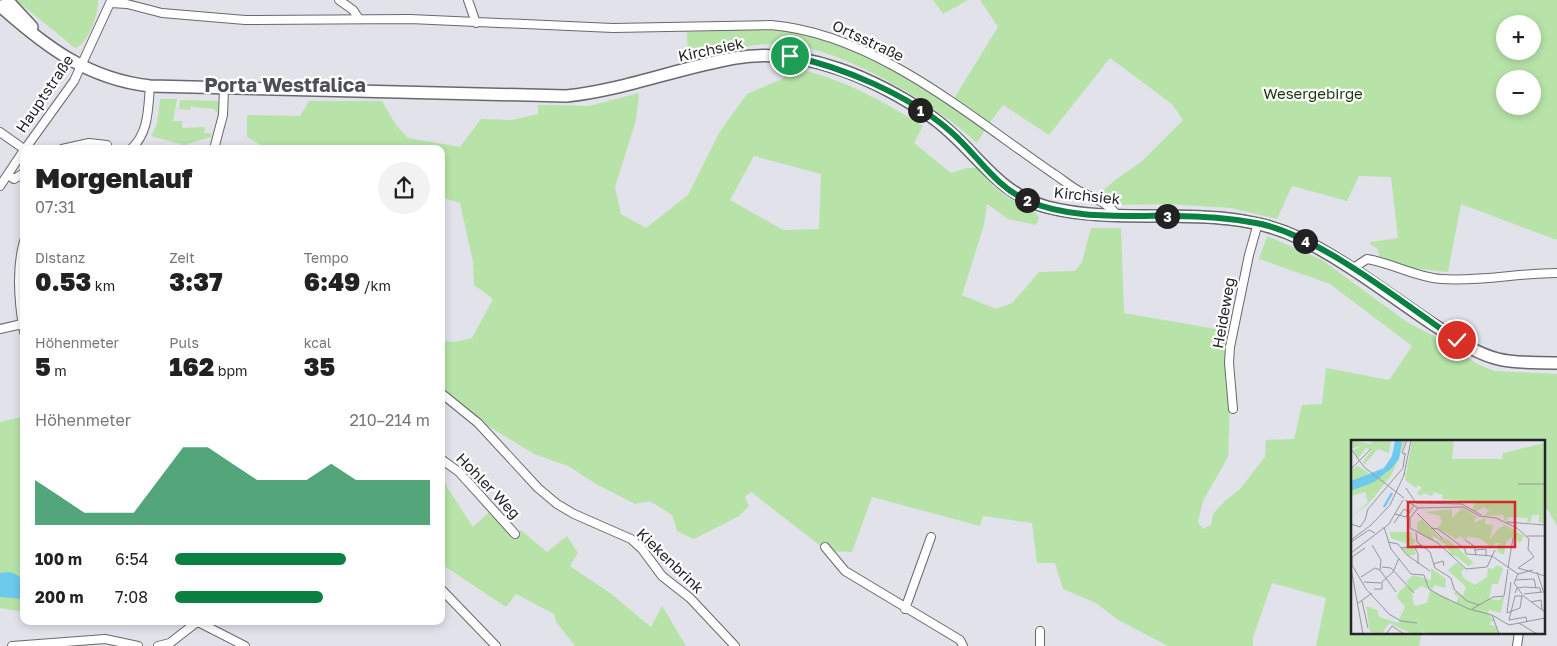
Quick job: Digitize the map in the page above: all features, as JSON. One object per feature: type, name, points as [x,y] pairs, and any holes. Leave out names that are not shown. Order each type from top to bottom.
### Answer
[{"type":"main road","name":"Kirchsiek","points":[[7,0],[41,38]]},
{"type":"main road","name":"Kirchsiek","points":[[0,6],[81,67],[124,83],[150,86],[566,96],[612,89],[732,59],[765,55],[790,56],[844,72],[889,93],[930,116],[963,143],[999,182],[1029,201],[1069,211],[1117,215],[1213,218],[1258,223],[1297,237],[1352,269],[1457,340],[1478,351],[1512,362],[1557,363]]},
{"type":"street","points":[[339,0],[353,10],[359,19]]},
{"type":"street","points":[[468,0],[476,23]]},
{"type":"street","name":"Ortsstraße","points":[[110,1],[162,13],[245,20],[410,19],[613,28],[770,25],[818,32],[877,58],[937,93],[1079,190],[1109,206],[1117,215]]},
{"type":"street","name":"Hauptstraße","points":[[27,145],[74,81],[110,1]]},
{"type":"street","points":[[136,145],[146,127],[150,86]]},
{"type":"street","points":[[215,145],[223,115],[224,89]]},
{"type":"street","points":[[0,132],[20,146]]},
{"type":"street","points":[[80,145],[89,143],[107,145]]},
{"type":"street","name":"Hauptstraße","points":[[0,186],[20,156]]},
{"type":"street","points":[[8,175],[14,180],[20,176]]},
{"type":"street","name":"Heideweg","points":[[1233,409],[1229,363],[1230,347],[1249,255],[1258,223]]},
{"type":"street","points":[[20,253],[20,285]]},
{"type":"street","points":[[1352,269],[1367,260],[1410,273],[1440,279],[1477,280],[1557,272]]},
{"type":"street","points":[[0,329],[20,328]]},
{"type":"street","name":"Kiekenbrink","points":[[445,396],[478,424],[557,504],[574,514],[619,533],[642,549],[662,576],[690,598],[735,646]]},
{"type":"street","name":"Hohler Weg","points":[[445,462],[460,472],[515,534]]},
{"type":"street","points":[[905,609],[931,537]]},
{"type":"street","points":[[826,547],[845,571],[905,609],[960,640],[962,646]]},
{"type":"street","points":[[445,593],[496,646]]},
{"type":"street","points":[[158,646],[170,643],[193,625]]},
{"type":"street","points":[[203,625],[245,646]]},
{"type":"street","points":[[1040,631],[1040,646]]},
{"type":"street","points":[[12,646],[66,640],[85,644],[105,638],[138,646]]},
{"type":"green space","points":[[16,0],[98,0],[98,6],[92,28],[80,46],[75,48]]},
{"type":"green space","points":[[933,0],[968,0],[943,14]]},
{"type":"green space","name":"Wesergebirge","points":[[980,0],[1557,0],[1557,240],[1461,204],[1448,272],[1410,268],[1379,259],[1378,249],[1371,245],[1370,242],[1398,238],[1391,177],[1359,176],[1347,201],[1292,186],[1277,219],[1231,208],[1168,204],[1117,205],[1097,196],[1115,180],[1141,162],[1183,120],[1172,104],[1110,58],[1049,135],[1003,105],[988,125],[953,100],[998,27]]},
{"type":"green space","points":[[767,29],[797,33],[855,51],[909,79],[985,130],[977,143],[938,112],[914,96],[861,67],[809,48],[786,44],[761,45],[737,48],[688,60],[687,32]]},
{"type":"green space","points":[[793,68],[828,77],[877,99],[923,126],[914,143],[951,173],[966,168],[977,168],[993,186],[1007,197],[1035,212],[1039,218],[1036,225],[1008,219],[987,204],[984,225],[962,295],[996,309],[1012,303],[1039,272],[1075,271],[1082,262],[1091,228],[1121,228],[1124,313],[1233,332],[1228,457],[1203,501],[1198,522],[1203,529],[1211,525],[1213,514],[1240,489],[1265,457],[1266,440],[1294,439],[1302,405],[1322,404],[1326,368],[1389,380],[1412,346],[1330,284],[1259,259],[1267,236],[1322,260],[1407,322],[1434,336],[1477,364],[1495,371],[1557,374],[1557,526],[1548,510],[1544,508],[1544,440],[1351,440],[1351,634],[1422,634],[1419,646],[1316,646],[1326,598],[1272,583],[1253,637],[1253,646],[1168,646],[1118,620],[1096,603],[1063,589],[1055,563],[1037,563],[1032,523],[983,516],[980,526],[872,497],[852,552],[827,551],[751,492],[745,497],[749,506],[739,516],[694,539],[677,531],[672,515],[650,501],[635,504],[596,484],[568,466],[534,454],[480,421],[445,390],[445,341],[454,342],[472,338],[493,299],[474,285],[473,262],[460,203],[445,198],[445,145],[261,145],[247,137],[247,115],[300,116],[309,101],[382,101],[396,125],[408,138],[460,147],[481,119],[512,120],[538,114],[538,105],[589,106],[639,93],[636,120],[615,187],[621,214],[646,228],[688,195],[719,133],[747,94],[782,79]],"holes":[[[754,156],[821,174],[819,229],[783,230],[730,200]]]},
{"type":"green space","points":[[160,99],[177,99],[173,121],[182,121],[182,128],[205,127],[204,133],[211,133],[211,137],[184,145],[151,136],[157,124]]},
{"type":"green space","points":[[180,100],[220,101],[219,115],[214,109],[193,107],[192,105],[190,110],[179,109]]},
{"type":"green space","points":[[20,417],[20,611],[0,608],[0,422]]},
{"type":"green space","points":[[445,481],[473,527],[490,511],[512,537],[521,530],[547,552],[567,536],[578,553],[570,566],[610,593],[651,627],[662,606],[686,646],[575,646],[556,622],[554,614],[516,594],[506,607],[445,567]]},
{"type":"water","points":[[8,572],[19,577],[20,599],[0,597],[0,573]]},
{"type":"district","name":"Porta Westfalica","points":[[285,85]]},
{"type":"route","points":[[790,56],[824,64],[844,72],[874,85],[930,116],[963,143],[999,182],[1013,193],[1029,201],[1069,211],[1097,214],[1223,218],[1258,223],[1278,229],[1316,247],[1352,269],[1457,340]]}]
